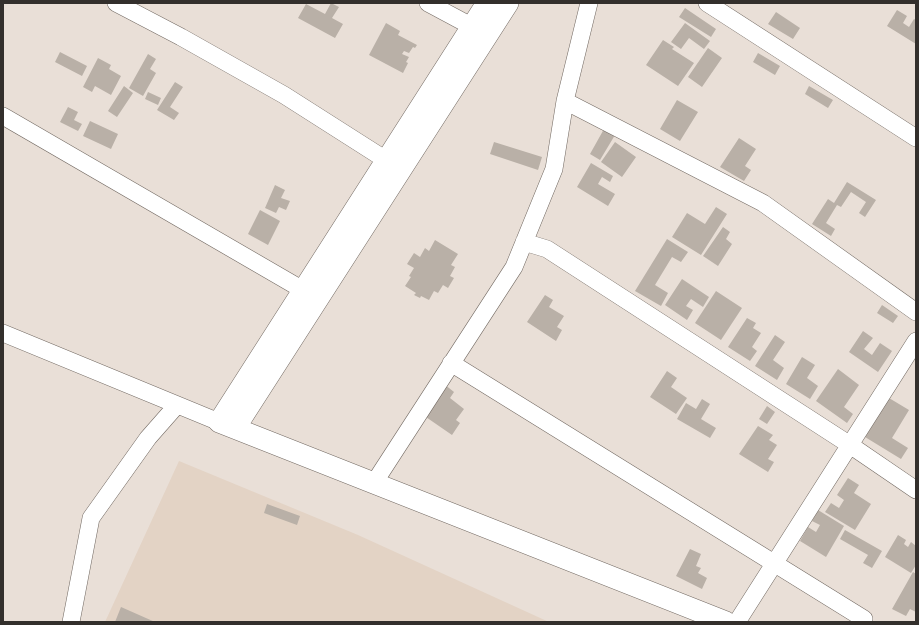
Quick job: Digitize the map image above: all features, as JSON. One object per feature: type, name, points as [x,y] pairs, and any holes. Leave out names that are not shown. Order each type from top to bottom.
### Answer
[{"type":"street","points":[[116,3],[181,37],[284,95],[386,160]]},
{"type":"street","points":[[428,3],[472,26]]},
{"type":"street","points":[[227,425],[303,290],[487,3]]},
{"type":"street","points":[[227,425],[508,3]]},
{"type":"street","points":[[374,483],[514,267],[554,169],[565,101],[589,3]]},
{"type":"street","points":[[707,3],[916,138]]},
{"type":"street","points":[[565,101],[763,203],[916,312]]},
{"type":"street","points":[[3,116],[303,290]]},
{"type":"street","points":[[524,242],[547,249],[850,445],[916,490]]},
{"type":"street","points":[[3,333],[227,425],[726,622]]},
{"type":"street","points":[[737,622],[916,341]]},
{"type":"street","points":[[452,363],[864,619]]},
{"type":"street","points":[[72,622],[91,518],[148,438],[177,405]]},
{"type":"shaded area","points":[[179,461],[358,535],[549,622],[105,622]]},
{"type":"building","points":[[331,3],[339,7],[332,18],[343,24],[335,38],[298,18],[306,4],[325,14]]},
{"type":"building","points":[[685,8],[716,29],[711,37],[679,17]]},
{"type":"building","points":[[897,10],[907,16],[903,23],[909,27],[914,19],[916,20],[916,44],[887,26]]},
{"type":"building","points":[[776,12],[800,28],[793,39],[768,24]]},
{"type":"building","points":[[386,23],[400,31],[398,35],[417,45],[415,48],[413,47],[409,53],[404,51],[402,54],[409,57],[403,73],[369,55]]},
{"type":"building","points":[[685,23],[710,41],[704,49],[689,38],[681,49],[671,42]]},
{"type":"building","points":[[663,40],[674,47],[672,49],[694,63],[678,86],[646,65]]},
{"type":"building","points":[[708,48],[722,58],[702,87],[688,77]]},
{"type":"building","points":[[60,52],[87,66],[82,76],[55,62]]},
{"type":"building","points":[[758,53],[780,66],[775,75],[753,62]]},
{"type":"building","points":[[148,54],[156,59],[150,69],[156,73],[143,96],[129,88]]},
{"type":"building","points":[[98,58],[111,65],[109,69],[121,76],[111,95],[95,86],[92,92],[83,87]]},
{"type":"building","points":[[175,82],[183,87],[170,107],[179,113],[174,120],[157,110]]},
{"type":"building","points":[[124,86],[133,93],[117,117],[108,111]]},
{"type":"building","points":[[809,86],[833,100],[828,108],[805,94]]},
{"type":"building","points":[[148,92],[161,98],[158,105],[145,99]]},
{"type":"building","points":[[677,100],[698,112],[680,141],[660,129]]},
{"type":"building","points":[[68,107],[78,112],[74,120],[82,124],[78,131],[60,122]]},
{"type":"building","points":[[90,121],[118,134],[111,149],[83,136]]},
{"type":"building","points":[[604,129],[615,135],[600,160],[590,154]]},
{"type":"building","points":[[739,138],[756,149],[745,166],[751,170],[744,181],[720,167]]},
{"type":"building","points":[[494,142],[542,157],[538,170],[490,154]]},
{"type":"building","points":[[615,142],[636,157],[622,177],[601,162]]},
{"type":"building","points":[[591,163],[613,176],[610,182],[602,177],[598,184],[615,194],[608,206],[577,187]]},
{"type":"building","points":[[847,182],[876,200],[865,217],[859,213],[866,202],[851,192],[841,207],[837,205],[826,223],[835,229],[831,236],[812,224],[828,199],[834,203]]},
{"type":"building","points":[[275,185],[285,190],[281,198],[290,201],[286,210],[279,207],[276,213],[265,208]]},
{"type":"building","points":[[716,207],[727,214],[701,255],[672,237],[687,213],[705,224]]},
{"type":"building","points":[[260,210],[280,221],[268,245],[248,234]]},
{"type":"building","points":[[723,227],[730,232],[726,239],[732,244],[718,266],[703,256]]},
{"type":"building","points":[[667,239],[688,252],[681,262],[672,257],[655,285],[668,293],[661,306],[635,291]]},
{"type":"building","points":[[435,240],[458,254],[451,265],[455,267],[450,276],[454,278],[448,288],[443,285],[438,293],[434,291],[429,300],[421,296],[420,298],[414,295],[416,293],[405,286],[411,277],[409,276],[414,268],[407,264],[414,253],[420,257],[425,248],[429,251]]},
{"type":"building","points":[[682,279],[709,297],[703,307],[691,299],[686,306],[693,310],[687,320],[665,305]]},
{"type":"building","points":[[716,291],[742,308],[721,340],[695,323]]},
{"type":"building","points":[[545,295],[553,300],[549,307],[564,316],[557,327],[562,330],[556,341],[527,322]]},
{"type":"building","points":[[882,305],[898,316],[893,323],[877,313]]},
{"type":"building","points":[[747,318],[756,323],[753,328],[761,333],[752,347],[757,351],[750,361],[728,347]]},
{"type":"building","points":[[863,331],[873,338],[864,349],[872,355],[880,343],[892,351],[878,372],[849,352]]},
{"type":"building","points":[[775,335],[785,342],[773,360],[784,368],[777,380],[755,366]]},
{"type":"building","points":[[802,357],[815,365],[807,378],[818,386],[810,399],[786,384]]},
{"type":"building","points":[[838,369],[859,385],[844,407],[853,414],[847,423],[816,401]]},
{"type":"building","points":[[667,371],[677,378],[671,387],[687,398],[676,414],[650,397]]},
{"type":"building","points":[[444,384],[454,392],[450,398],[464,409],[456,420],[460,423],[452,435],[423,415]]},
{"type":"building","points":[[889,398],[909,410],[892,438],[908,448],[901,459],[865,437]]},
{"type":"building","points":[[702,399],[710,404],[701,419],[716,428],[710,438],[677,419],[686,403],[696,409]]},
{"type":"building","points":[[767,406],[775,412],[767,424],[759,419]]},
{"type":"building","points":[[758,426],[773,435],[769,440],[777,445],[768,459],[774,462],[768,472],[739,454]]},
{"type":"building","points":[[848,478],[859,485],[854,493],[871,504],[855,530],[825,512],[831,503],[839,508],[844,500],[837,495]]},
{"type":"building","points":[[267,504],[300,516],[297,525],[264,513]]},
{"type":"building","points":[[818,510],[844,526],[826,557],[800,541],[808,527],[816,532],[820,525],[812,521]]},
{"type":"building","points":[[845,530],[882,551],[872,568],[863,563],[868,555],[840,539]]},
{"type":"building","points":[[898,535],[906,540],[904,544],[908,547],[911,542],[916,546],[916,565],[911,573],[885,557]]},
{"type":"building","points":[[690,549],[701,554],[696,566],[701,568],[698,573],[707,578],[702,589],[676,576]]},
{"type":"building","points":[[913,572],[916,574],[916,612],[910,609],[906,616],[892,609]]},
{"type":"building","points":[[121,607],[155,622],[115,622]]}]
